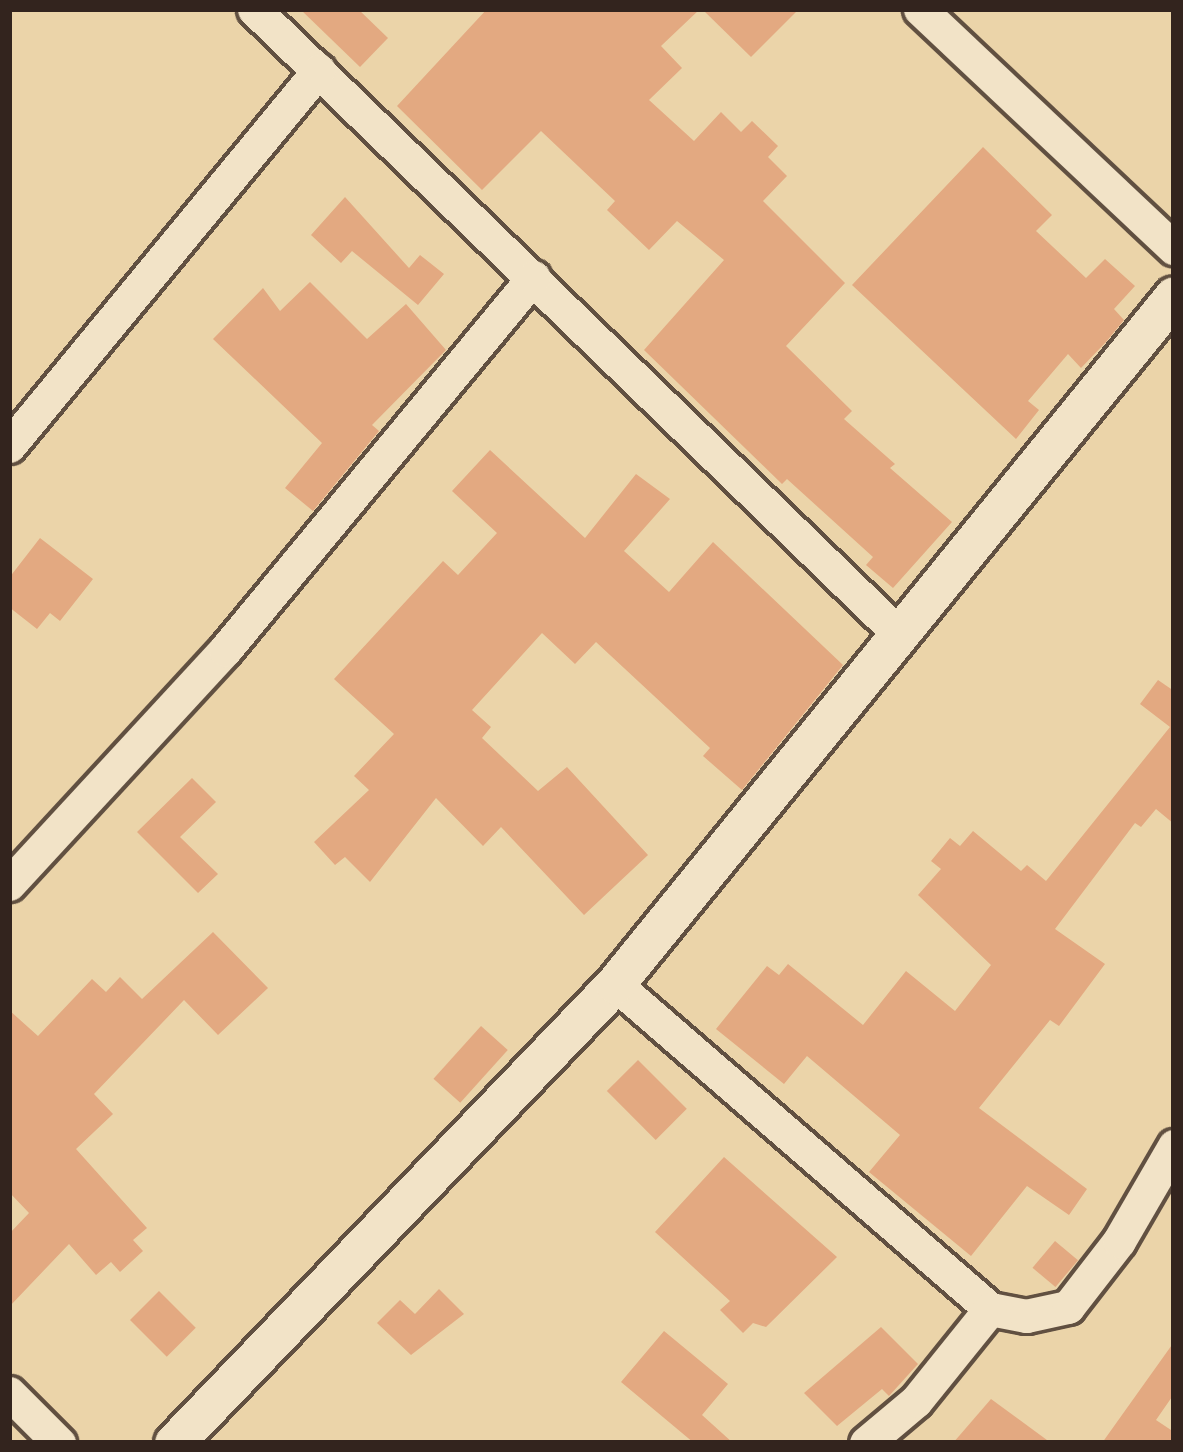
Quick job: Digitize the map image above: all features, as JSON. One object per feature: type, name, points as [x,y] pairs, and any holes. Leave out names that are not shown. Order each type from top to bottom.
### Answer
[{"type":"street","points":[[254,9],[901,636]]},
{"type":"street","points":[[920,9],[1174,248]]},
{"type":"street","points":[[9,446],[319,70]]},
{"type":"street","points":[[9,884],[226,650],[534,278]]},
{"type":"street","points":[[174,1443],[615,985],[1174,296]]},
{"type":"street","points":[[615,985],[990,1309],[1026,1316],[1068,1306],[1120,1241],[1174,1146]]},
{"type":"street","points":[[866,1443],[916,1401],[990,1309]]},
{"type":"street","points":[[9,1393],[59,1443]]},
{"type":"building","points":[[300,9],[358,9],[388,38],[360,67]]},
{"type":"building","points":[[487,9],[700,9],[661,46],[682,68],[649,100],[694,141],[721,112],[741,132],[752,121],[778,146],[768,157],[787,176],[763,201],[845,283],[786,346],[852,411],[844,419],[895,464],[890,468],[952,522],[893,588],[866,565],[873,557],[787,479],[782,484],[644,350],[724,260],[677,221],[649,250],[607,210],[615,201],[541,131],[482,190],[397,106]]},
{"type":"building","points":[[702,9],[799,9],[751,57]]},
{"type":"building","points":[[983,147],[1052,215],[1036,231],[1086,278],[1105,259],[1135,286],[1114,309],[1124,320],[1106,342],[1081,368],[1068,354],[1028,401],[1039,410],[1016,439],[852,285]]},
{"type":"building","points":[[345,197],[409,268],[420,255],[444,274],[418,305],[352,251],[341,263],[311,235]]},
{"type":"building","points":[[310,282],[367,339],[406,304],[446,350],[372,425],[379,431],[313,511],[285,488],[322,443],[213,339],[263,288],[280,311]]},
{"type":"building","points":[[490,450],[585,538],[636,474],[670,499],[624,551],[669,592],[713,542],[843,665],[742,790],[703,756],[710,748],[596,642],[575,664],[542,633],[472,710],[491,727],[482,738],[538,791],[567,767],[648,855],[584,915],[501,827],[483,846],[436,798],[370,882],[345,857],[335,865],[314,842],[369,790],[354,776],[394,734],[334,679],[443,561],[458,575],[497,533],[452,491]]},
{"type":"building","points":[[40,538],[93,579],[60,621],[50,613],[37,629],[9,607],[9,578]]},
{"type":"building","points":[[1158,680],[1174,691],[1174,824],[1156,809],[1141,827],[1135,823],[1055,929],[1105,964],[1059,1026],[1050,1020],[979,1108],[1087,1189],[1069,1215],[1027,1186],[971,1256],[869,1172],[900,1135],[807,1056],[784,1084],[716,1029],[767,966],[779,975],[788,964],[863,1025],[906,971],[955,1011],[991,965],[918,895],[941,869],[931,861],[950,838],[960,846],[973,831],[1021,871],[1027,865],[1046,881],[1170,727],[1140,704]]},
{"type":"building","points":[[192,778],[216,802],[180,837],[218,874],[198,893],[137,832]]},
{"type":"building","points":[[213,932],[268,988],[218,1035],[184,1000],[94,1094],[113,1114],[76,1149],[147,1228],[133,1240],[143,1251],[120,1272],[111,1262],[96,1275],[69,1244],[9,1307],[9,1234],[29,1213],[9,1192],[9,1010],[38,1036],[92,979],[106,992],[120,977],[142,999]]},
{"type":"building","points":[[481,1026],[508,1050],[460,1103],[433,1079]]},
{"type":"building","points":[[638,1060],[687,1109],[656,1140],[607,1091]]},
{"type":"building","points":[[724,1157],[837,1257],[766,1327],[753,1323],[743,1333],[720,1310],[730,1301],[655,1232]]},
{"type":"building","points":[[1055,1241],[1078,1260],[1055,1287],[1033,1268]]},
{"type":"building","points":[[439,1289],[464,1314],[411,1355],[377,1323],[400,1300],[415,1314]]},
{"type":"building","points":[[159,1291],[196,1328],[167,1357],[130,1320]]},
{"type":"building","points":[[881,1327],[918,1364],[889,1396],[882,1389],[837,1426],[804,1393]]},
{"type":"building","points":[[664,1331],[728,1384],[702,1415],[733,1443],[694,1443],[621,1382]]},
{"type":"building","points":[[1174,1342],[1174,1394],[1156,1420],[1174,1432],[1174,1443],[1102,1443]]},
{"type":"building","points":[[991,1399],[1051,1443],[953,1443]]}]
